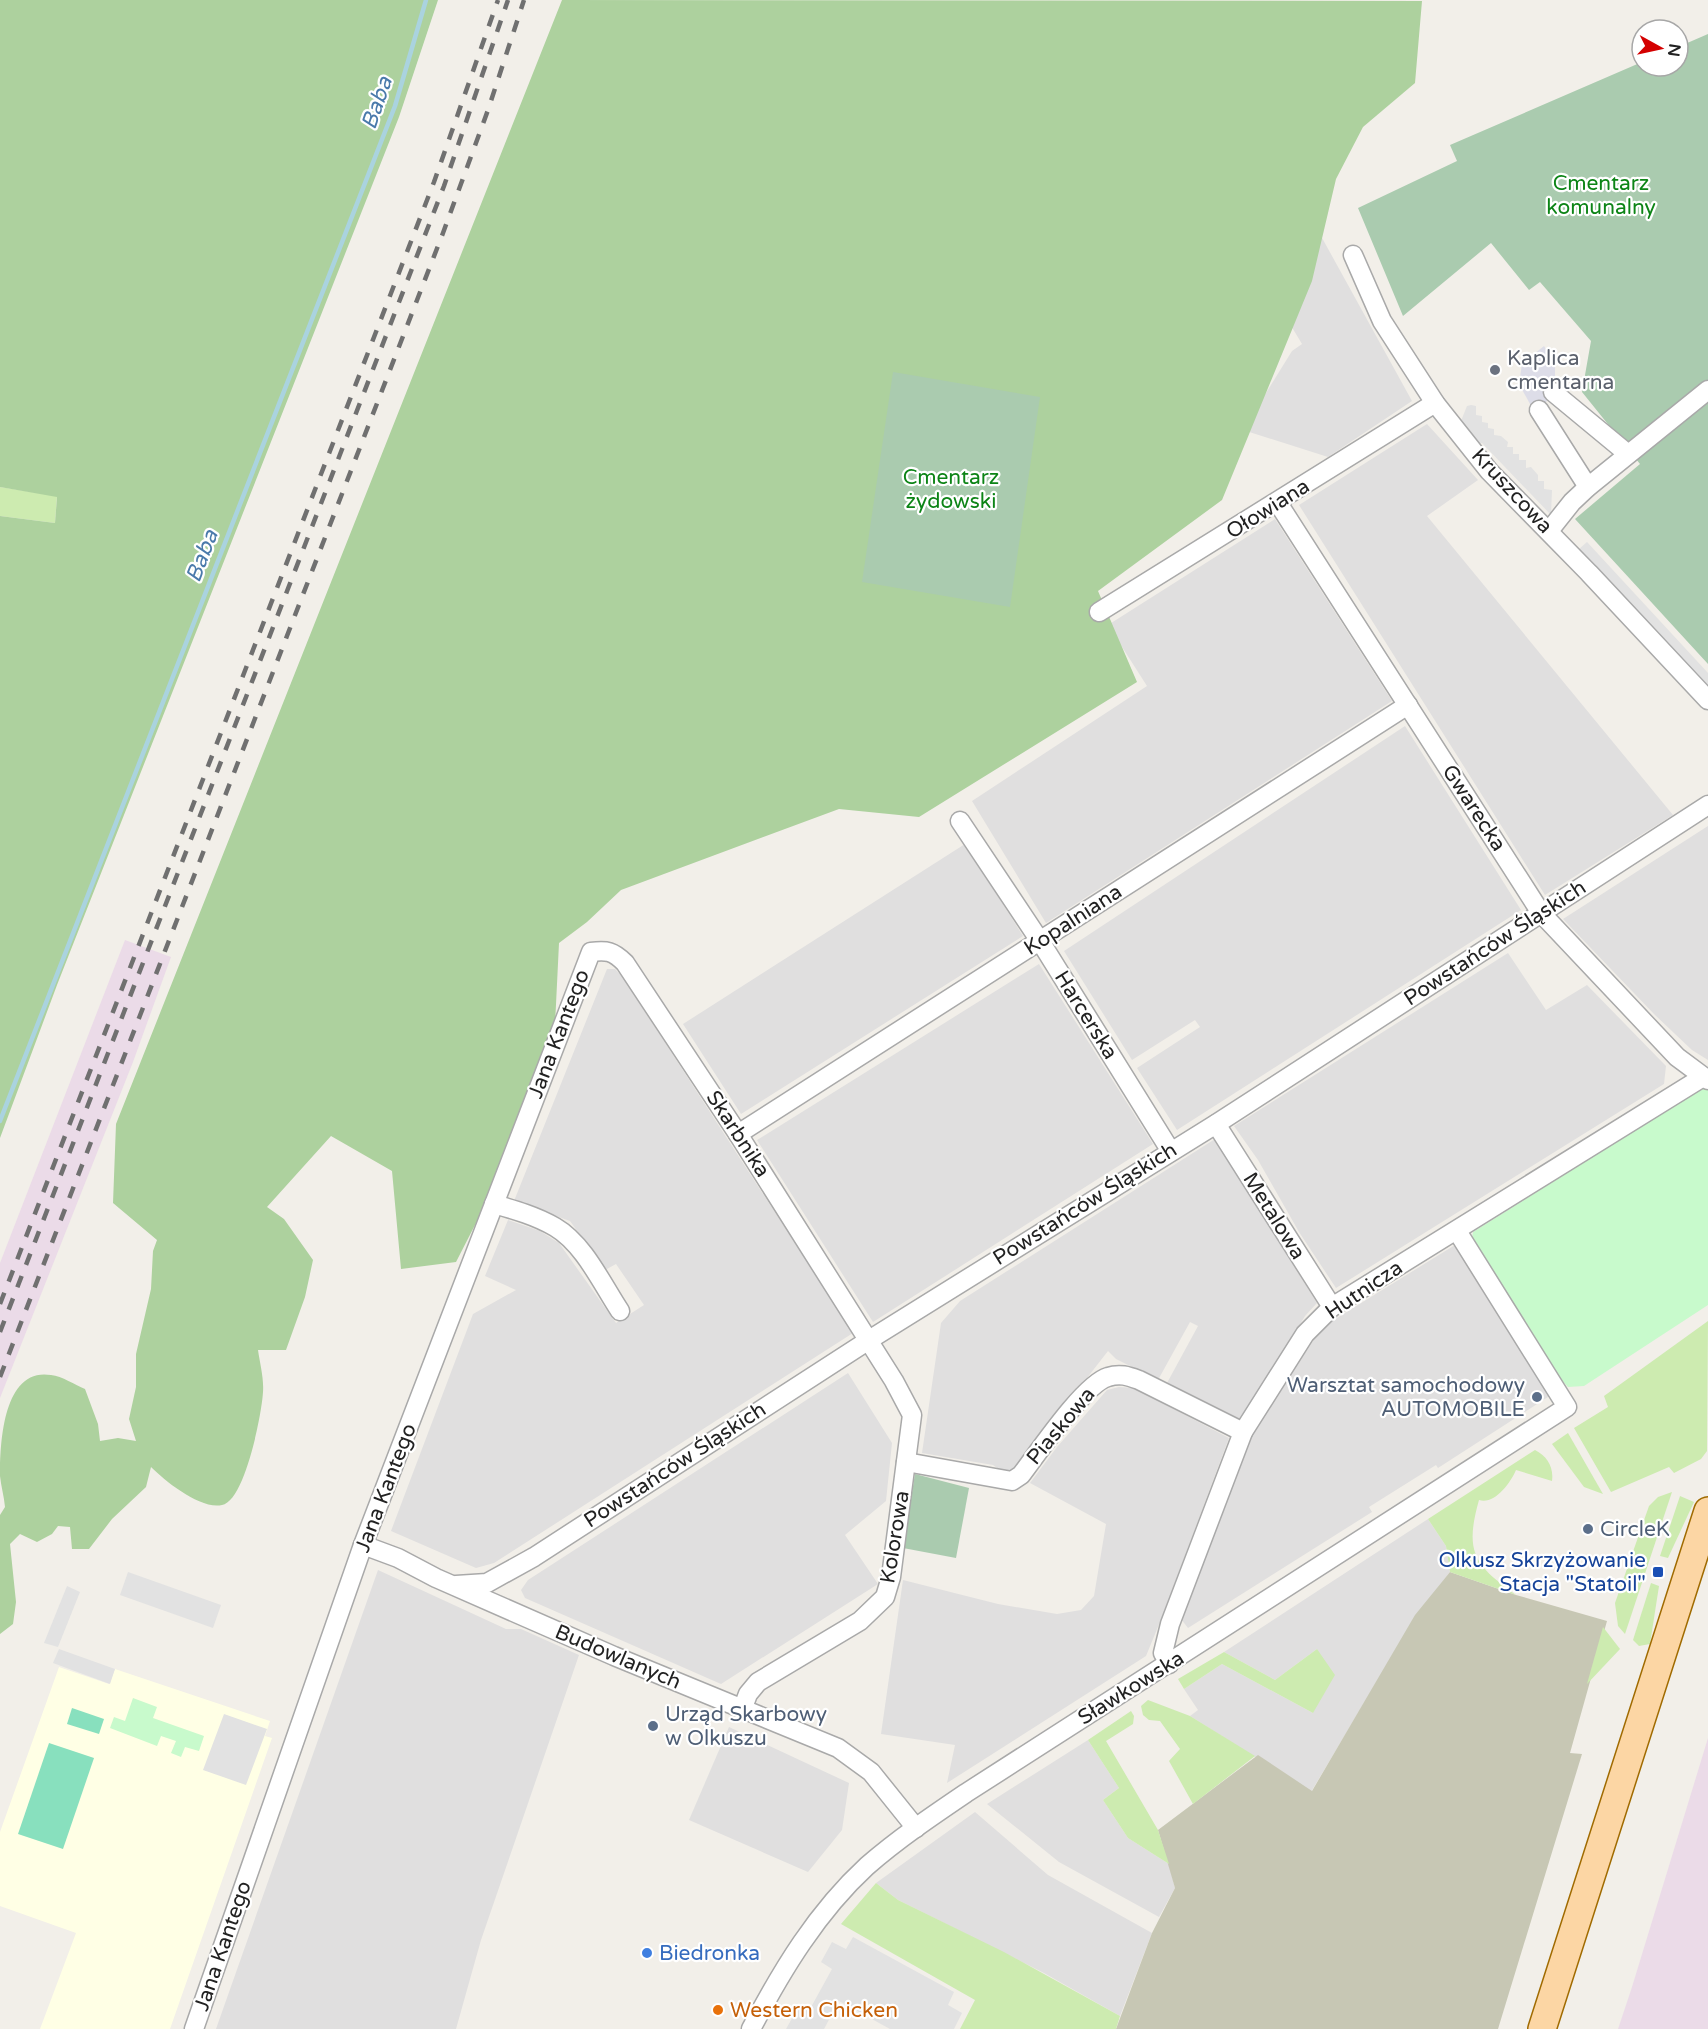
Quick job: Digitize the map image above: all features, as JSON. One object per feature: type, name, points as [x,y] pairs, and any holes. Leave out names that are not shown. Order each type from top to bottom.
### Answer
[{"type":"main road","points":[[1542,2029],[1708,1511]]},
{"type":"street","name":"Kruszcowa","points":[[1353,255],[1382,321],[1435,403],[1489,471],[1549,531],[1708,700]]},
{"type":"street","points":[[1549,531],[1572,502],[1588,487],[1708,390]]},
{"type":"street","points":[[1553,392],[1628,454]]},
{"type":"street","name":"Ołowiana","points":[[1099,612],[1278,503],[1435,403]]},
{"type":"street","points":[[1539,410],[1588,487]]},
{"type":"street","name":"Gwarecka","points":[[1278,503],[1540,913],[1677,1057],[1705,1079]]},
{"type":"street","name":"Kopalniana","points":[[738,1134],[1408,705]]},
{"type":"street","name":"Powstańców Śląskich","points":[[456,1585],[487,1583],[506,1574],[868,1340],[1170,1150],[1216,1124],[1708,805]]},
{"type":"street","name":"Harcerska","points":[[960,821],[1040,940],[1170,1150]]},
{"type":"street","name":"Skarbnika","points":[[591,952],[606,950],[615,953],[625,963],[738,1134],[868,1340]]},
{"type":"street","name":"Jana Kantego","points":[[194,2029],[363,1545],[591,952]]},
{"type":"street","name":"Hutnicza","points":[[1168,1664],[1163,1653],[1170,1624],[1243,1432],[1305,1334],[1332,1307],[1705,1079]]},
{"type":"street","name":"Metalowa","points":[[1216,1124],[1332,1307]]},
{"type":"street","points":[[494,1204],[535,1217],[562,1233],[579,1249],[620,1311]]},
{"type":"street","name":"Sławkowska","points":[[751,2029],[802,1940],[836,1898],[867,1866],[916,1828],[966,1793],[1567,1407],[1457,1231]]},
{"type":"street","name":"Kolorowa","points":[[742,1710],[748,1694],[758,1682],[860,1620],[885,1597],[891,1577],[912,1415],[868,1340]]},
{"type":"street","name":"Piaskowa","points":[[906,1462],[1012,1481],[1021,1475],[1088,1389],[1105,1377],[1122,1374],[1149,1384],[1243,1432]]},
{"type":"street","name":"Budowlanych","points":[[363,1545],[742,1710],[815,1738],[855,1758],[871,1772],[916,1828]]},
{"type":"shaded area","points":[[1305,207],[1412,401],[1328,457],[1243,430],[1292,351],[1302,344],[1243,246]]},
{"type":"shaded area","points":[[1544,346],[1555,364],[1555,386],[1551,397],[1535,413],[1519,384],[1522,364]]},
{"type":"shaded area","points":[[1467,406],[1476,406],[1476,415],[1482,416],[1482,422],[1488,423],[1488,428],[1494,429],[1494,435],[1501,436],[1508,442],[1507,447],[1513,447],[1513,454],[1519,454],[1519,460],[1526,460],[1526,468],[1531,467],[1538,475],[1538,481],[1544,481],[1544,489],[1552,490],[1551,515],[1482,443],[1478,444],[1461,421]]},
{"type":"shaded area","points":[[1427,424],[1478,480],[1427,516],[1673,815],[1545,895],[1299,505]]},
{"type":"shaded area","points":[[1275,519],[1392,701],[1046,923],[972,801],[1147,686],[1108,625]]},
{"type":"shaded area","points":[[1587,542],[1708,673],[1708,691],[1578,550]]},
{"type":"shaded area","points":[[1405,726],[1521,910],[1177,1130],[1137,1068],[1200,1027],[1195,1020],[1132,1060],[1064,951]]},
{"type":"shaded area","points":[[1708,826],[1708,1060],[1692,1050],[1655,1015],[1563,919]]},
{"type":"shaded area","points":[[965,844],[1023,936],[741,1114],[683,1024]]},
{"type":"shaded area","points":[[125,940],[171,957],[133,1062],[0,1398],[0,1263]]},
{"type":"shaded area","points":[[1508,953],[1546,1010],[1587,985],[1666,1066],[1664,1084],[1336,1288],[1299,1232],[1258,1160],[1234,1126]]},
{"type":"shaded area","points":[[1039,964],[1153,1144],[873,1322],[757,1140]]},
{"type":"shaded area","points":[[607,969],[615,969],[622,976],[853,1333],[494,1563],[476,1568],[391,1531],[473,1314],[516,1290],[485,1276],[508,1220],[540,1231],[559,1243],[616,1323],[644,1305],[616,1264],[605,1270],[570,1221],[514,1201]]},
{"type":"shaded area","points":[[1215,1139],[1317,1303],[1305,1316],[1241,1422],[1167,1383],[1198,1326],[1190,1322],[1158,1380],[1116,1359],[1108,1351],[1010,1477],[993,1465],[922,1453],[941,1323],[960,1301]]},
{"type":"shaded area","points":[[1455,1245],[1551,1395],[1438,1468],[1436,1465],[1369,1507],[1372,1512],[1188,1628],[1181,1619],[1255,1428],[1315,1338],[1332,1321]]},
{"type":"shaded area","points":[[848,1373],[892,1443],[886,1501],[845,1535],[878,1584],[721,1684],[525,1598],[521,1590],[528,1580]]},
{"type":"shaded area","points":[[1119,1387],[1134,1388],[1229,1438],[1146,1656],[947,1783],[955,1745],[881,1734],[903,1580],[998,1604],[1057,1614],[1081,1610],[1094,1596],[1106,1524],[1030,1483],[1057,1447],[1107,1390]]},
{"type":"shaded area","points":[[1428,1519],[1446,1546],[1450,1572],[1416,1616],[1311,1792],[1190,1716],[1198,1710],[1184,1689],[1222,1664],[1313,1713],[1317,1649],[1275,1680],[1224,1652]]},
{"type":"shaded area","points":[[378,1570],[506,1629],[521,1629],[579,1655],[481,1940],[456,2029],[216,2029]]},
{"type":"shaded area","points":[[128,1572],[221,1605],[213,1628],[120,1595]]},
{"type":"shaded area","points":[[1450,1572],[1516,1595],[1607,1621],[1570,1753],[1582,1754],[1498,2029],[1116,2029],[1152,1933],[1175,1888],[1158,1830],[1258,1755],[1312,1791],[1415,1615]]},
{"type":"shaded area","points":[[67,1586],[80,1592],[58,1647],[44,1643]]},
{"type":"shaded area","points":[[59,1649],[115,1669],[110,1684],[53,1663]]},
{"type":"shaded area","points":[[59,1667],[109,1684],[115,1669],[270,1721],[265,1736],[272,1738],[170,2029],[40,2029],[76,1933],[0,1906],[0,1832]]},
{"type":"shaded area","points":[[224,1714],[267,1729],[246,1785],[203,1770]]},
{"type":"shaded area","points":[[729,1727],[849,1783],[842,1830],[808,1872],[689,1820]]},
{"type":"shaded area","points":[[1708,1738],[1708,2029],[1618,2029],[1632,1987]]},
{"type":"shaded area","points":[[1088,1740],[1119,1788],[1103,1800],[1128,1838],[1169,1864],[1175,1888],[1159,1917],[1059,1862],[987,1804]]},
{"type":"shaded area","points":[[975,1812],[1048,1875],[1152,1933],[1120,2016],[1044,1973],[898,1900],[876,1883]]},
{"type":"shaded area","points":[[853,1937],[954,1992],[948,2005],[962,2013],[954,2029],[890,2029],[839,2001],[824,2029],[786,2029],[800,2004],[810,2009],[832,1969],[821,1962],[832,1942],[846,1949]]},
{"type":"green space","points":[[0,0],[438,0],[399,117],[57,985],[0,1138],[0,516],[55,523],[57,497],[0,487]]},
{"type":"green space","points":[[562,0],[1422,1],[1415,83],[1363,127],[1336,179],[1312,281],[1222,500],[1098,591],[1137,682],[919,817],[839,809],[621,890],[587,922],[559,943],[555,1025],[494,1188],[456,1262],[401,1269],[392,1171],[331,1136],[267,1207],[284,1219],[313,1260],[305,1297],[286,1350],[258,1350],[263,1382],[262,1403],[251,1455],[238,1489],[230,1500],[222,1505],[204,1503],[184,1493],[151,1467],[146,1487],[112,1519],[89,1549],[72,1549],[70,1527],[58,1526],[52,1534],[37,1542],[20,1534],[10,1544],[16,1602],[13,1624],[0,1634],[0,1515],[5,1507],[0,1462],[3,1427],[14,1395],[23,1383],[35,1376],[60,1377],[85,1389],[98,1424],[100,1441],[118,1438],[136,1441],[129,1419],[136,1387],[136,1354],[151,1289],[153,1251],[157,1240],[113,1203],[116,1124]]},
{"type":"green space","name":"Cmentarz komunalny","points":[[1708,34],[1708,664],[1575,519],[1640,464],[1582,392],[1591,341],[1540,282],[1529,290],[1491,243],[1403,316],[1358,208],[1457,161],[1450,145],[1630,67],[1630,78],[1690,78],[1690,42]]},
{"type":"green space","name":"Cmentarz żydowski","points":[[893,372],[1040,397],[1010,607],[862,582]]},
{"type":"green space","points":[[0,487],[57,496],[55,523],[0,516]]},
{"type":"green space","points":[[1708,1088],[1708,1305],[1584,1386],[1568,1387],[1558,1376],[1472,1239],[1473,1232],[1699,1090]]},
{"type":"green space","points":[[1708,1321],[1707,1451],[1701,1459],[1674,1473],[1669,1467],[1611,1492],[1574,1428],[1608,1407],[1604,1396]]},
{"type":"green space","points":[[1568,1433],[1603,1494],[1584,1487],[1552,1444]]},
{"type":"green space","points":[[1535,1450],[1549,1462],[1552,1481],[1516,1470],[1501,1492],[1485,1501],[1479,1500],[1473,1533],[1476,1556],[1482,1566],[1516,1595],[1450,1572],[1446,1546],[1428,1519]]},
{"type":"green space","points":[[915,1474],[969,1488],[956,1558],[903,1548]]},
{"type":"green space","points":[[1672,1492],[1625,1634],[1618,1626],[1615,1603],[1649,1506],[1658,1497]]},
{"type":"green space","points":[[1680,1496],[1694,1502],[1668,1558],[1660,1556]]},
{"type":"green space","points":[[1651,1583],[1659,1586],[1650,1644],[1639,1646],[1633,1640]]},
{"type":"green space","points":[[1603,1627],[1620,1649],[1587,1684]]},
{"type":"green space","points":[[1317,1649],[1335,1675],[1313,1713],[1222,1664],[1184,1689],[1178,1679],[1224,1652],[1275,1680]]},
{"type":"green space","points":[[133,1698],[157,1707],[153,1718],[204,1736],[199,1751],[185,1747],[181,1757],[171,1753],[176,1741],[161,1736],[157,1746],[110,1728],[114,1717],[125,1721]]},
{"type":"green space","points":[[1148,1700],[1190,1716],[1255,1756],[1193,1804],[1169,1761],[1180,1749],[1160,1721],[1149,1720],[1143,1715],[1141,1706]]},
{"type":"green space","points":[[72,1708],[104,1719],[99,1734],[67,1724]]},
{"type":"green space","points":[[1131,1711],[1134,1716],[1133,1724],[1106,1741],[1158,1830],[1169,1864],[1128,1838],[1103,1800],[1119,1788],[1088,1740]]},
{"type":"green space","points":[[49,1743],[94,1758],[63,1849],[18,1834]]},
{"type":"green space","points":[[876,1883],[898,1900],[1004,1952],[1120,2016],[1116,2029],[960,2029],[975,2000],[841,1924]]},
{"type":"waterway","name":"Baba","points":[[0,1121],[395,106],[426,0]]},
{"type":"railway","points":[[0,1304],[434,182],[498,0]]},
{"type":"railway","points":[[0,1332],[444,186],[508,0]]},
{"type":"railway","points":[[0,1377],[443,233],[488,110],[524,0]]},
{"type":"place","name":"Kaplica cmentarna","points":[[1495,370]]},
{"type":"place","name":"Warsztat samochodowy AUTOMOBILE","points":[[1537,1397]]},
{"type":"place","name":"CircleK","points":[[1588,1529]]},
{"type":"place","name":"Olkusz Skrzyżowanie Stacja \"Statoil\"","points":[[1658,1572]]},
{"type":"place","name":"Urząd Skarbowy w Olkuszu","points":[[653,1726]]},
{"type":"place","name":"Biedronka","points":[[647,1953]]},
{"type":"place","name":"Western Chicken","points":[[718,2010]]}]
